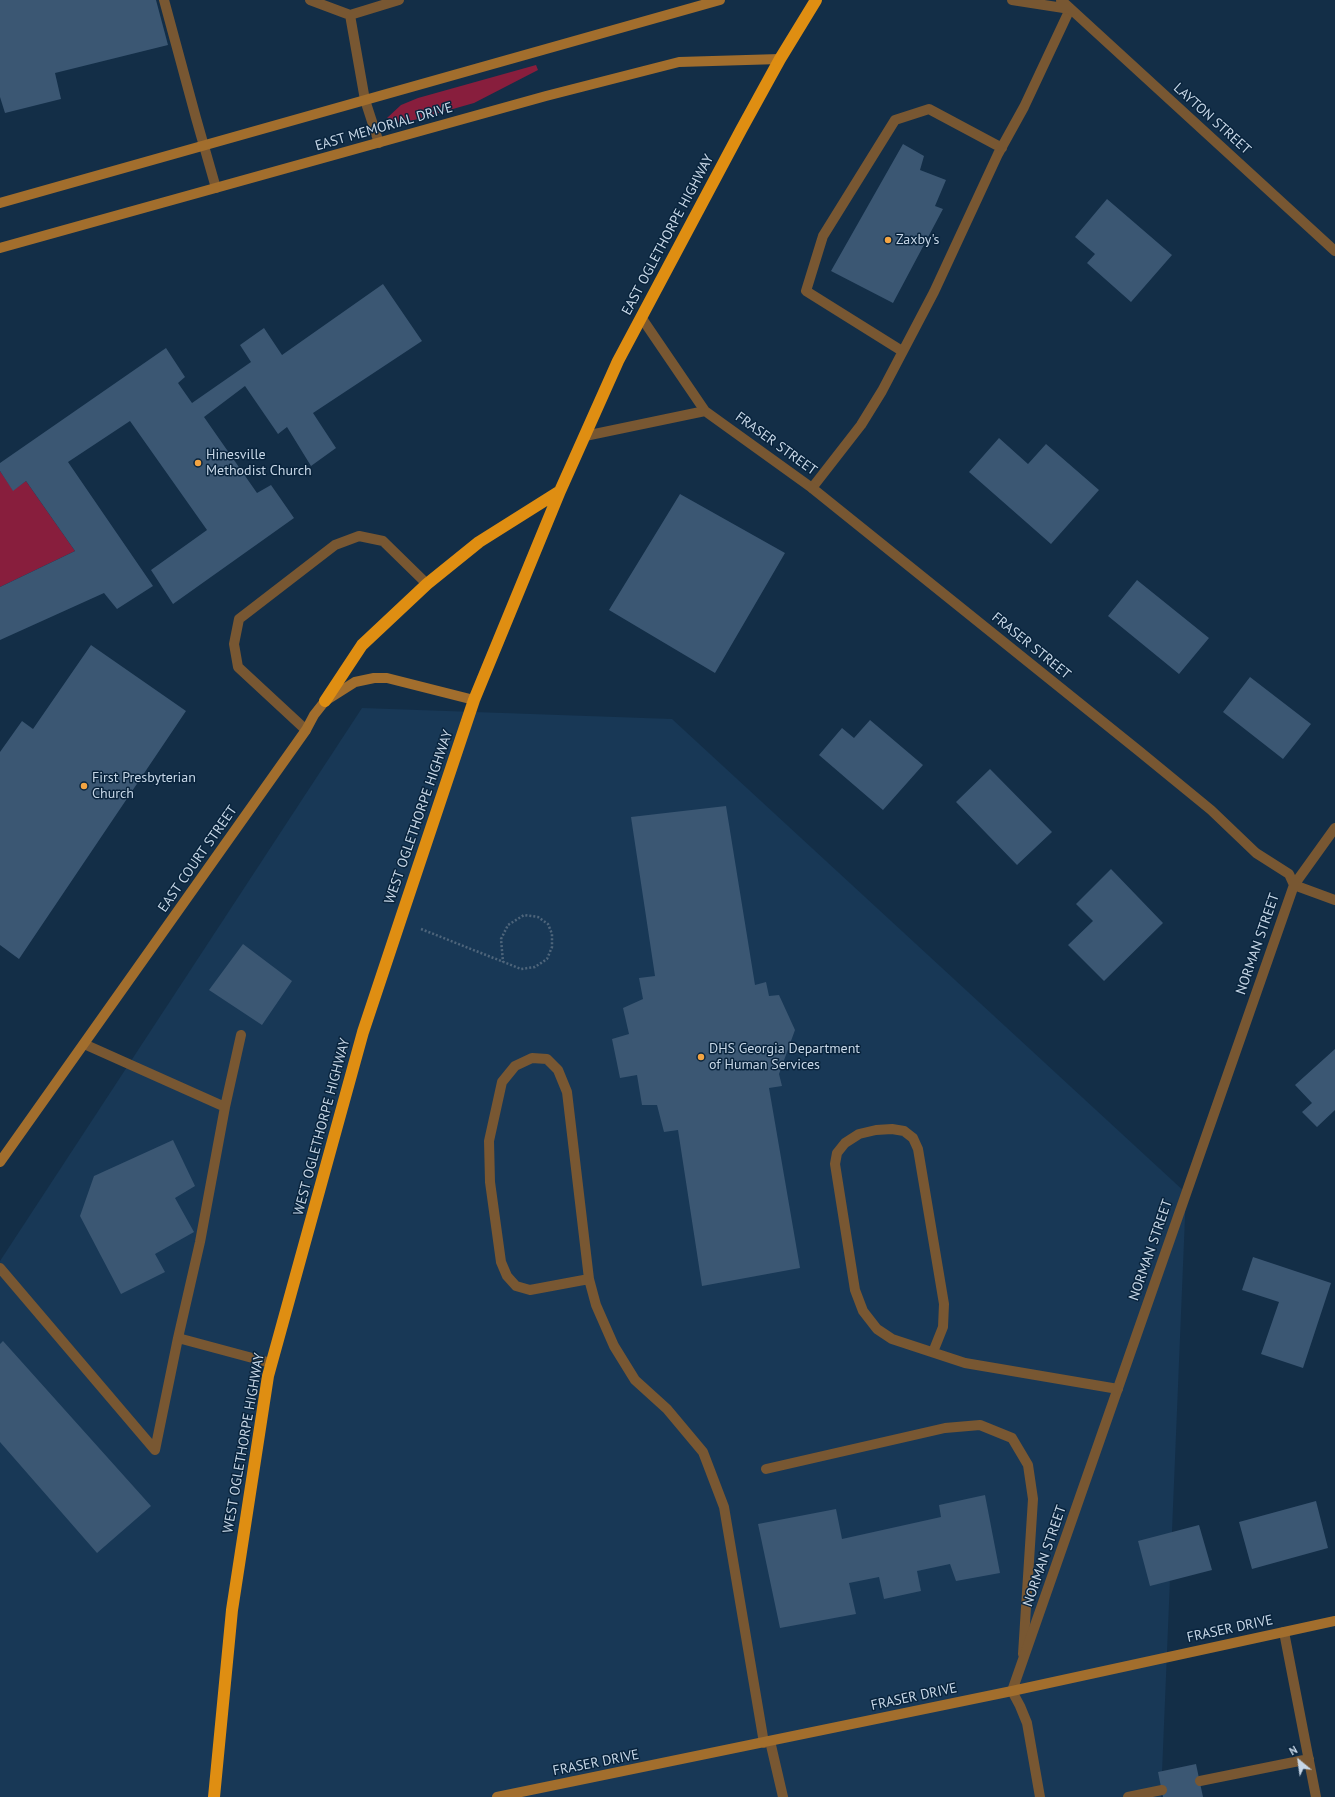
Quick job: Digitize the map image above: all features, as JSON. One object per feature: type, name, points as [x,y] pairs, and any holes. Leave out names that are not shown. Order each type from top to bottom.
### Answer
[{"type":"highway","name":"EAST OGLETHORPE HIGHWAY","points":[[560,491],[618,361],[780,59],[816,0]]},
{"type":"highway","points":[[325,701],[362,645],[427,584],[479,542],[560,491]]},
{"type":"highway","name":"WEST OGLETHORPE HIGHWAY","points":[[214,1797],[232,1610],[268,1376],[363,1032],[474,700],[560,491]]},
{"type":"street","points":[[164,0],[216,188]]},
{"type":"street","points":[[310,0],[350,15],[399,0]]},
{"type":"street","points":[[0,203],[720,0]]},
{"type":"street","points":[[812,488],[860,425],[882,391],[934,292],[1070,9],[1012,0]]},
{"type":"street","name":"LAYTON STREET","points":[[1061,0],[1335,251]]},
{"type":"street","points":[[350,15],[365,100],[379,143]]},
{"type":"street","name":"EAST MEMORIAL DRIVE","points":[[0,248],[546,96],[679,62],[780,59]]},
{"type":"street","points":[[902,351],[806,291],[823,236],[895,120],[929,109],[1002,148]]},
{"type":"street","name":"FRASER STREET","points":[[641,317],[705,411],[812,488],[1211,810],[1256,852],[1289,874],[1294,885]]},
{"type":"street","points":[[585,436],[705,411]]},
{"type":"street","points":[[306,730],[238,667],[234,644],[239,619],[334,545],[360,536],[383,541],[427,584]]},
{"type":"street","name":"EAST COURT STREET","points":[[0,1162],[306,730],[314,714],[325,701],[356,682],[374,678],[387,678],[474,700]]},
{"type":"street","name":"NORMAN STREET","points":[[1012,1691],[1294,885],[1335,828]]},
{"type":"street","points":[[1294,885],[1335,900]]},
{"type":"street","points":[[0,1268],[155,1450],[178,1338],[200,1242],[225,1107],[241,1035]]},
{"type":"street","points":[[84,1044],[225,1107]]},
{"type":"street","points":[[589,1280],[530,1290],[516,1286],[506,1276],[501,1262],[490,1182],[489,1141],[502,1082],[515,1066],[532,1058],[547,1060],[558,1070],[567,1092],[589,1280],[596,1305],[614,1346],[635,1380],[667,1409],[703,1452],[724,1507],[767,1742],[783,1797]]},
{"type":"street","points":[[933,1352],[943,1327],[944,1304],[918,1149],[913,1138],[904,1131],[892,1129],[876,1130],[859,1134],[845,1143],[837,1153],[835,1164],[855,1290],[863,1311],[877,1329],[892,1339],[965,1363],[1118,1389]]},
{"type":"street","points":[[178,1338],[272,1363]]},
{"type":"street","points":[[766,1469],[944,1428],[980,1426],[1012,1438],[1028,1465],[1033,1500],[1023,1660]]},
{"type":"street","name":"FRASER DRIVE","points":[[497,1797],[511,1796],[1012,1691],[1335,1620]]},
{"type":"street","points":[[1284,1632],[1316,1797]]},
{"type":"street","points":[[1012,1691],[1027,1723],[1040,1797]]},
{"type":"street","points":[[1200,1781],[1309,1759]]},
{"type":"street","points":[[1128,1797],[1162,1790]]},
{"type":"path","points":[[400,921],[503,962],[521,969],[535,967],[547,959],[552,947],[552,934],[548,924],[538,917],[524,915],[508,925],[501,939],[503,962]]},
{"type":"shaded area","points":[[536,65],[538,70],[474,103],[414,120],[397,123],[387,118],[401,105],[418,98]]},
{"type":"shaded area","points":[[0,471],[13,490],[26,481],[75,551],[0,587]]},
{"type":"shaded area","points":[[362,708],[672,719],[1186,1193],[1161,1797],[0,1797],[0,1261]]},
{"type":"building","points":[[0,0],[156,0],[168,45],[55,73],[61,99],[5,113],[0,97]]},
{"type":"building","name":"Zaxby's","points":[[903,144],[924,156],[920,170],[946,180],[935,206],[943,209],[893,303],[831,271]]},
{"type":"building","points":[[1107,199],[1172,255],[1131,302],[1087,263],[1095,254],[1075,237]]},
{"type":"building","name":"Hinesville Methodist Church","points":[[383,284],[422,341],[313,413],[336,448],[311,466],[287,427],[278,434],[245,386],[204,417],[257,493],[271,485],[294,518],[173,604],[151,570],[207,530],[130,421],[68,462],[153,586],[117,609],[104,593],[0,640],[0,587],[75,551],[26,481],[13,491],[0,471],[0,463],[166,348],[185,377],[178,383],[192,403],[251,362],[240,345],[264,328],[282,355]]},
{"type":"building","points":[[999,438],[1028,464],[1046,444],[1099,490],[1051,544],[969,472]]},
{"type":"building","points":[[680,494],[785,553],[715,673],[609,610]]},
{"type":"building","points":[[1137,580],[1209,638],[1179,674],[1108,616]]},
{"type":"building","points":[[91,645],[186,711],[19,959],[0,945],[0,752],[22,721],[33,729]]},
{"type":"building","points":[[1250,677],[1311,724],[1283,759],[1223,712]]},
{"type":"building","points":[[870,720],[923,765],[883,810],[819,755],[842,728],[854,738]]},
{"type":"building","points":[[990,769],[1052,832],[1017,865],[956,802]]},
{"type":"building","name":"DHS Georgia Department of Human Services","points":[[726,806],[755,985],[766,982],[769,996],[779,995],[795,1030],[779,1074],[782,1086],[769,1088],[800,1268],[702,1286],[678,1130],[664,1132],[657,1105],[642,1105],[637,1075],[620,1078],[612,1039],[629,1034],[623,1008],[643,999],[639,978],[655,976],[631,817]]},
{"type":"building","points":[[1111,869],[1163,923],[1104,981],[1068,945],[1093,921],[1076,904]]},
{"type":"building","points":[[243,944],[292,981],[262,1025],[209,990]]},
{"type":"building","points":[[1335,1049],[1335,1110],[1317,1127],[1302,1112],[1312,1103],[1295,1085]]},
{"type":"building","points":[[173,1140],[195,1186],[175,1198],[194,1232],[155,1254],[165,1272],[121,1294],[80,1216],[94,1176]]},
{"type":"building","points":[[1253,1257],[1331,1283],[1303,1368],[1261,1354],[1279,1302],[1242,1290]]},
{"type":"building","points":[[3,1341],[151,1506],[97,1553],[0,1442],[0,1344]]},
{"type":"building","points":[[985,1495],[1000,1573],[956,1581],[950,1564],[917,1571],[921,1591],[884,1599],[879,1577],[849,1583],[856,1614],[780,1628],[758,1524],[836,1509],[842,1539],[941,1517],[939,1505]]},
{"type":"building","points":[[1316,1501],[1328,1548],[1252,1569],[1239,1522]]},
{"type":"building","points":[[1199,1525],[1212,1570],[1150,1586],[1138,1541]]},
{"type":"building","points":[[1196,1764],[1203,1797],[1163,1797],[1158,1772]]},
{"type":"place","name":"Zaxby's","points":[[888,240]]},
{"type":"place","name":"Hinesville Methodist Church","points":[[198,463]]},
{"type":"place","name":"First Presbyterian Church","points":[[84,786]]},
{"type":"place","name":"DHS Georgia Department of Human Services","points":[[701,1057]]}]
